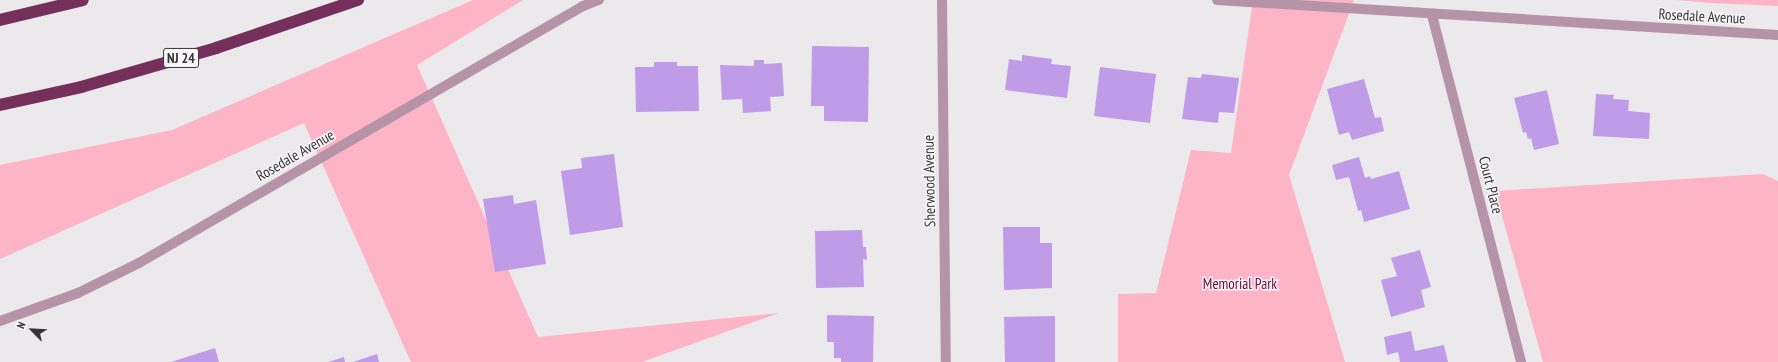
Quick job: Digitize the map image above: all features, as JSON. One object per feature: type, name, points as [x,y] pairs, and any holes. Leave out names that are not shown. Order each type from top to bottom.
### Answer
[{"type":"highway","points":[[0,20],[83,0]]},
{"type":"highway","name":"NJ 24","points":[[0,105],[81,87],[216,48],[358,0]]},
{"type":"street","name":"Rosedale Avenue","points":[[0,321],[78,293],[138,263],[583,6],[599,0]]},
{"type":"street","name":"Sherwood Avenue","points":[[942,0],[946,362]]},
{"type":"street","name":"Rosedale Avenue","points":[[1217,0],[1432,15],[1778,35]]},
{"type":"street","name":"Court Place","points":[[1432,15],[1521,362]]},
{"type":"green space","points":[[473,0],[523,0],[417,65],[538,337],[779,313],[642,362],[411,362],[304,123],[0,259],[0,165],[172,130]]},
{"type":"green space","name":"Memorial Park","points":[[1253,0],[1354,0],[1289,175],[1345,362],[1118,362],[1118,294],[1156,293],[1191,150],[1231,153]]},
{"type":"green space","points":[[1676,0],[1778,0],[1778,6],[1710,3]]},
{"type":"green space","points":[[1763,174],[1778,181],[1778,362],[1543,362],[1495,191]]},
{"type":"building","points":[[812,46],[869,47],[868,122],[824,121],[824,106],[811,106]]},
{"type":"building","points":[[1022,55],[1052,59],[1051,64],[1071,66],[1067,98],[1005,90],[1009,59],[1022,61]]},
{"type":"building","points":[[754,60],[764,60],[764,64],[782,63],[784,96],[770,97],[771,111],[743,113],[742,99],[722,100],[720,65],[754,66]]},
{"type":"building","points":[[654,62],[677,62],[677,66],[698,66],[699,111],[636,112],[635,67],[654,67]]},
{"type":"building","points":[[1100,67],[1156,74],[1150,123],[1094,116]]},
{"type":"building","points":[[1202,74],[1239,78],[1234,113],[1219,112],[1218,123],[1182,119],[1188,77],[1201,78]]},
{"type":"building","points":[[1364,79],[1375,118],[1381,117],[1384,131],[1352,140],[1349,132],[1339,135],[1327,89]]},
{"type":"building","points":[[1547,90],[1559,144],[1534,150],[1531,138],[1528,139],[1526,132],[1523,133],[1514,98]]},
{"type":"building","points":[[1596,94],[1614,95],[1613,99],[1629,100],[1628,111],[1650,113],[1649,139],[1593,136]]},
{"type":"building","points":[[614,154],[623,227],[570,235],[561,171],[582,168],[581,158]]},
{"type":"building","points":[[1359,157],[1365,178],[1370,176],[1371,179],[1399,171],[1410,209],[1364,222],[1361,210],[1358,211],[1349,177],[1336,180],[1332,165]]},
{"type":"building","points":[[513,195],[514,204],[536,200],[546,264],[495,272],[483,199]]},
{"type":"building","points":[[1003,227],[1040,227],[1040,243],[1052,243],[1052,288],[1004,290]]},
{"type":"building","points":[[862,230],[863,247],[866,247],[867,260],[863,259],[864,287],[816,288],[815,231]]},
{"type":"building","points":[[1420,250],[1431,287],[1421,290],[1425,307],[1391,317],[1381,280],[1397,276],[1391,258]]},
{"type":"building","points":[[827,315],[874,316],[873,362],[841,362],[841,358],[834,358],[834,342],[827,342]]},
{"type":"building","points":[[1055,316],[1055,362],[1005,362],[1004,317]]},
{"type":"building","points":[[1411,331],[1415,351],[1444,345],[1448,362],[1400,362],[1398,352],[1387,355],[1384,337]]},
{"type":"building","points":[[215,348],[219,362],[171,362]]},
{"type":"building","points":[[377,354],[379,362],[353,362]]},
{"type":"building","points":[[344,357],[345,362],[328,362]]}]
